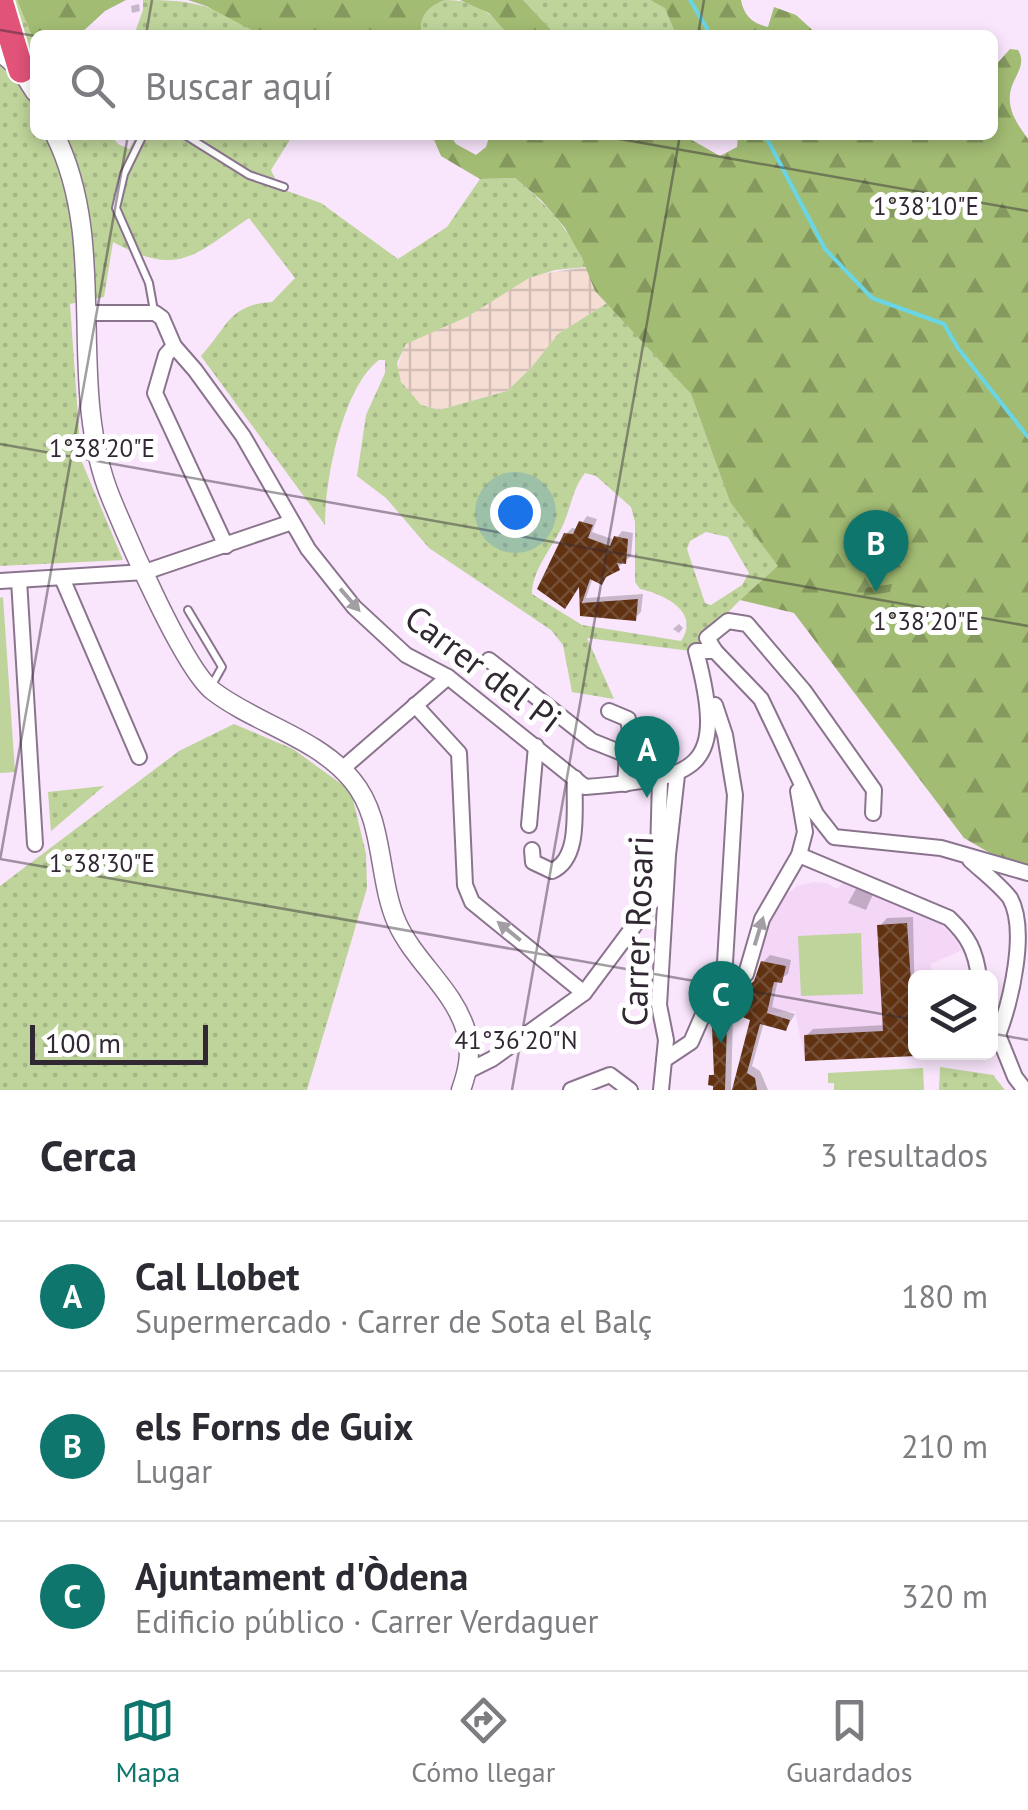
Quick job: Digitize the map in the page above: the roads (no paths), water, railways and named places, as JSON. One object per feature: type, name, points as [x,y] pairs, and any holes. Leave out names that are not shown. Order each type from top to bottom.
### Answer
[{"type":"highway","points":[[0,0],[28,81]]},
{"type":"street","points":[[0,52],[28,81]]},
{"type":"street","points":[[57,140],[75,188],[82,227],[91,420],[97,460],[145,572],[191,664],[210,689],[301,740],[356,784],[377,836],[398,923],[455,1007],[466,1030],[468,1071],[461,1090]]},
{"type":"street","points":[[87,313],[154,313]]},
{"type":"street","name":"Carrer del Pi","points":[[154,313],[162,318],[174,346],[242,436],[308,548],[354,607],[406,655],[448,677],[585,787],[678,775]]},
{"type":"street","points":[[174,346],[166,355],[155,394],[226,546]]},
{"type":"street","points":[[0,581],[145,572],[292,522]]},
{"type":"street","points":[[62,578],[139,757]]},
{"type":"street","points":[[19,580],[35,844]]},
{"type":"street","points":[[873,813],[874,790],[804,691],[747,624],[728,621],[707,638],[762,699],[816,814],[834,837],[941,848],[1028,873]]},
{"type":"street","points":[[698,658],[716,651]]},
{"type":"street","points":[[678,775],[703,751],[710,734],[706,687],[698,658]]},
{"type":"street","points":[[698,658],[724,736],[735,795],[722,996]]},
{"type":"street","points":[[489,660],[592,741],[627,754]]},
{"type":"street","points":[[342,769],[448,677]]},
{"type":"street","points":[[415,705],[459,752],[465,884],[472,902],[584,993]]},
{"type":"street","points":[[609,712],[628,718],[625,784]]},
{"type":"street","points":[[529,825],[536,746]]},
{"type":"street","points":[[664,1060],[691,1042],[705,1010],[746,974],[762,919],[799,855],[805,832],[792,763]]},
{"type":"street","name":"Carrer Rosari","points":[[661,1090],[666,1040],[658,1005],[668,855],[678,775]]},
{"type":"street","points":[[532,850],[533,862],[541,868],[552,871],[564,866],[572,852],[575,778]]},
{"type":"street","points":[[468,1071],[492,1059],[584,993],[657,895],[660,779]]},
{"type":"street","points":[[799,855],[949,918],[968,936],[979,970]]},
{"type":"street","points":[[966,856],[1010,898],[1018,914],[1020,932],[1012,994],[998,1035],[1025,1090]]},
{"type":"street","points":[[571,1090],[610,1075],[630,1090]]},
{"type":"lane","points":[[141,140],[124,174],[116,208],[149,283],[154,313]]},
{"type":"lane","points":[[194,140],[249,176],[284,187]]},
{"type":"lane","points":[[188,610],[222,667],[210,689]]},
{"type":"waterway","points":[[690,0],[708,30]]},
{"type":"waterway","points":[[768,140],[825,249],[872,298],[944,324],[958,348],[1028,437]]},
{"type":"place","name":"els Forns de Guix","points":[[876,592]]},
{"type":"place","name":"Cal Llobet","points":[[647,798]]},
{"type":"place","name":"Ajuntament d'Òdena","points":[[721,1043]]}]
